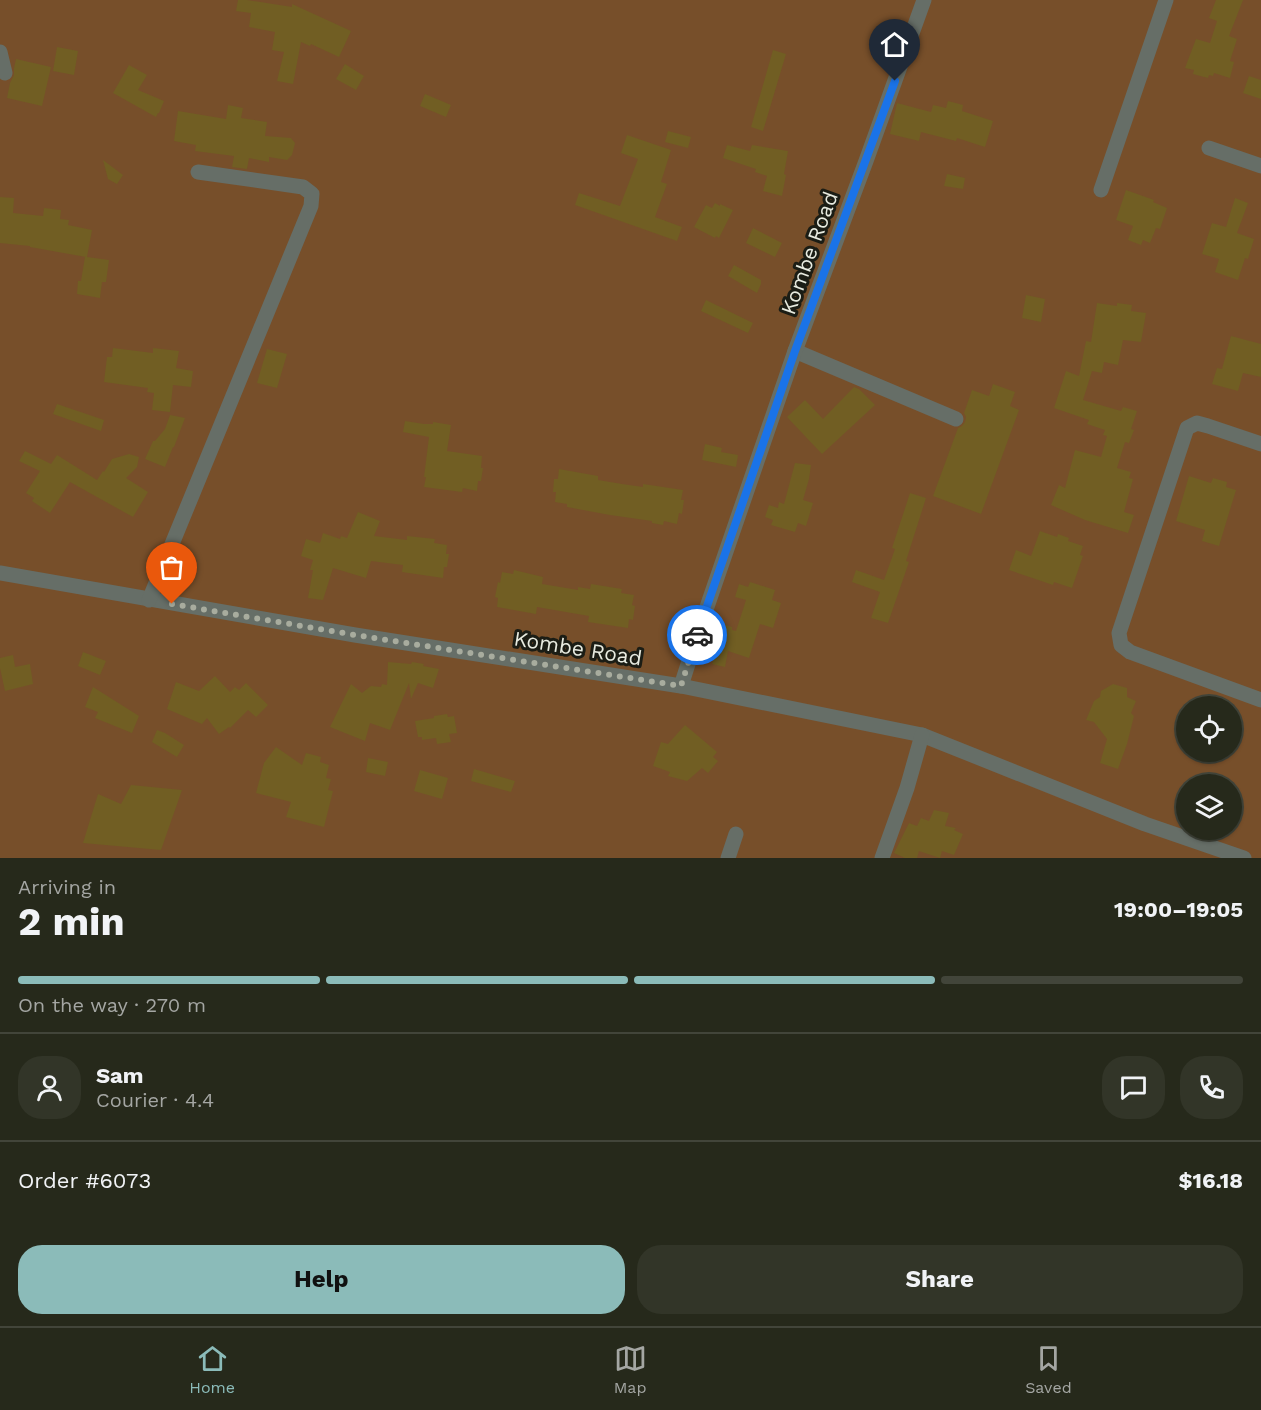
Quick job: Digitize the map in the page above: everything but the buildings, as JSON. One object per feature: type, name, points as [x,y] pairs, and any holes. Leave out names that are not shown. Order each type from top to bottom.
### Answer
[{"type":"street","name":"Kombe Road","points":[[0,573],[355,635],[681,686],[697,636],[740,536],[795,351],[924,0]]},
{"type":"street","points":[[1101,189],[1166,0]]},
{"type":"street","points":[[0,52],[5,73]]},
{"type":"street","points":[[1209,148],[1261,166]]},
{"type":"street","points":[[149,600],[311,206],[312,194],[303,187],[198,172]]},
{"type":"street","points":[[795,351],[956,419]]},
{"type":"street","points":[[1261,444],[1197,423],[1187,428],[1119,633],[1121,645],[1130,652],[1261,700]]},
{"type":"street","points":[[681,686],[922,735],[1144,824],[1244,858]]},
{"type":"street","points":[[882,858],[907,788],[922,735]]},
{"type":"street","points":[[728,858],[736,834]]},
{"type":"shaded area","points":[[0,0],[1261,0],[1261,858],[0,858]]},
{"type":"way so far","points":[[172,604],[681,686],[697,635]]},
{"type":"route","points":[[697,635],[795,351],[895,81]]}]
